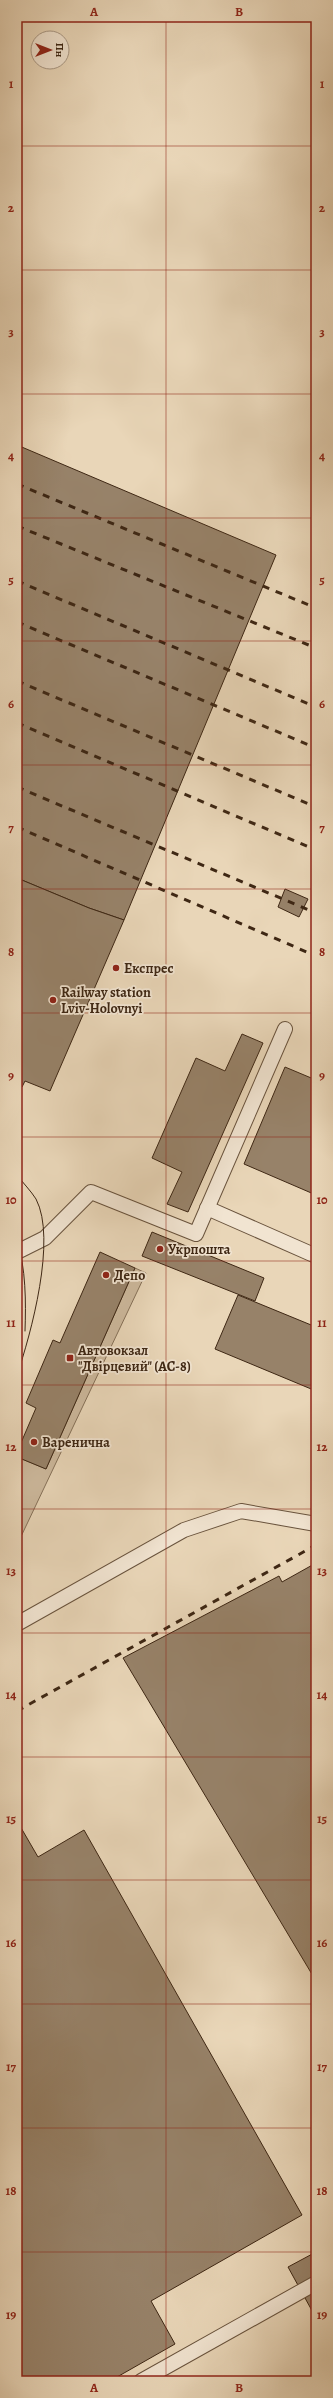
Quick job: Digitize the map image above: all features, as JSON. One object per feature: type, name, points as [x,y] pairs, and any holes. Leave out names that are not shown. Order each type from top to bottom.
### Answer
[{"type":"lane","points":[[17,1252],[44,1238],[91,1192],[196,1234],[284,1029]]},
{"type":"lane","points":[[207,1208],[316,1256]]},
{"type":"lane","points":[[17,1624],[184,1530],[241,1511],[316,1524]]},
{"type":"lane","points":[[141,2381],[316,2283]]},
{"type":"shaded area","points":[[135,1268],[146,1273],[17,1545],[17,1457],[46,1469]]},
{"type":"building","points":[[17,445],[276,555],[124,920],[89,908],[17,878]]},
{"type":"building","name":"Railway station Lviv-Holovnyi","points":[[17,878],[89,908],[124,920],[50,1091],[25,1081],[22,1087],[17,1085]]},
{"type":"building","points":[[285,889],[308,899],[299,917],[278,907]]},
{"type":"building","points":[[242,1034],[263,1043],[188,1212],[167,1204],[182,1172],[152,1158],[196,1058],[225,1071]]},
{"type":"building","points":[[285,1067],[316,1080],[316,1195],[244,1164]]},
{"type":"building","points":[[152,1232],[264,1278],[255,1301],[142,1256]]},
{"type":"building","name":"Автовокзал \"Двірцевий\" (АС-8)","points":[[100,1252],[135,1268],[46,1469],[17,1457],[17,1452],[36,1408],[26,1403],[53,1340],[60,1343]]},
{"type":"building","points":[[238,1295],[316,1327],[316,1391],[215,1349]]},
{"type":"building","points":[[316,1563],[316,1981],[123,1658],[279,1576],[282,1582]]},
{"type":"building","points":[[20,1826],[38,1857],[84,1830],[302,2215],[151,2301],[175,2344],[110,2381],[17,2381],[17,1828]]},
{"type":"building","points":[[316,2252],[316,2318],[288,2267]]},
{"type":"tram line","points":[[17,1175],[36,1199],[42,1216],[44,1238],[40,1287],[29,1336],[17,1375]]},
{"type":"tram line","points":[[17,1241],[24,1274],[25,1331]]},
{"type":"railway","points":[[17,484],[316,608]]},
{"type":"railway","points":[[17,526],[316,648]]},
{"type":"railway","points":[[17,581],[316,707]]},
{"type":"railway","points":[[17,622],[316,748]]},
{"type":"railway","points":[[17,681],[316,807]]},
{"type":"railway","points":[[17,723],[316,850]]},
{"type":"railway","points":[[17,787],[316,913]]},
{"type":"railway","points":[[17,827],[316,956]]},
{"type":"railway","points":[[17,1711],[316,1545]]},
{"type":"place","name":"Експрес","points":[[116,968]]},
{"type":"place","name":"Railway station Lviv-Holovnyi","points":[[53,1000]]},
{"type":"place","name":"Укрпошта","points":[[160,1249]]},
{"type":"place","name":"Депо","points":[[106,1275]]},
{"type":"place","name":"Автовокзал \"Двірцевий\" (АС-8)","points":[[70,1358]]},
{"type":"place","name":"Варенична","points":[[34,1442]]}]
